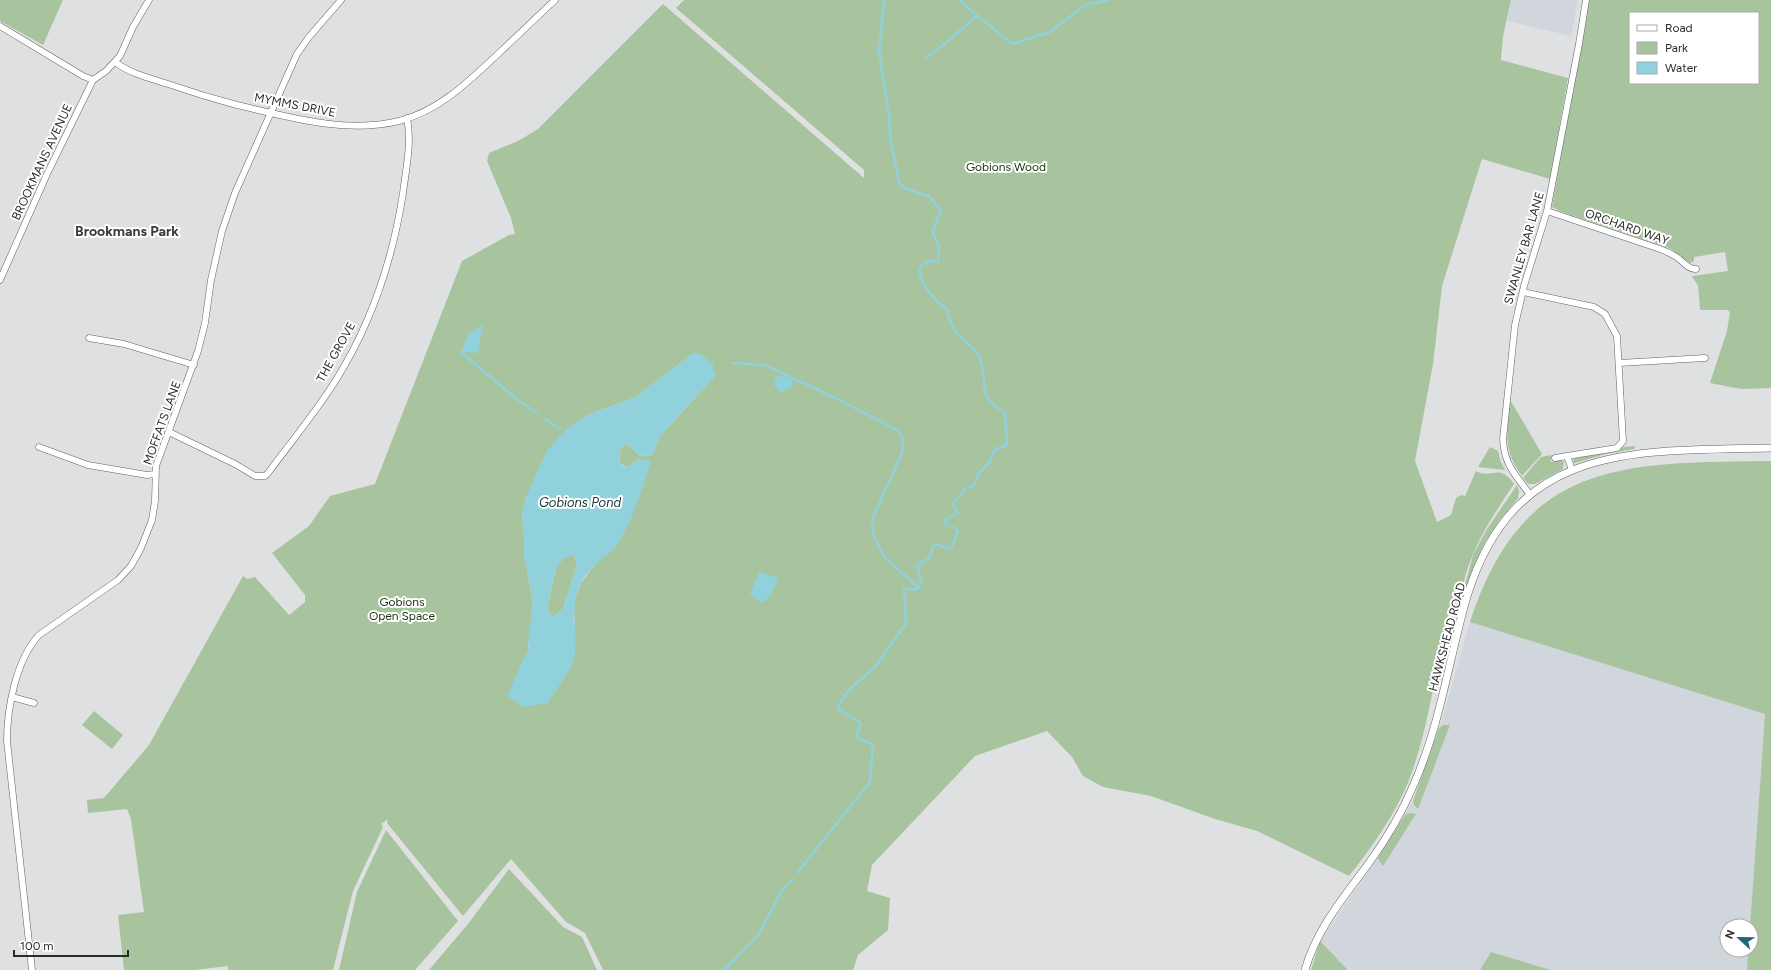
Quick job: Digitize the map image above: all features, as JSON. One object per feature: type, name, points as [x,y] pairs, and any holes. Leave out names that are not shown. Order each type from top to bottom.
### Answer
[{"type":"street","points":[[115,62],[120,56],[133,27],[149,0]]},
{"type":"street","name":"MOFFATS LANE","points":[[32,970],[7,741],[7,725],[12,696],[25,655],[32,642],[39,635],[110,587],[131,566],[141,548],[152,520],[155,501],[154,474],[156,466],[194,365],[206,323],[211,280],[222,231],[235,193],[272,113],[287,76],[303,44],[341,0]]},
{"type":"street","name":"MYMMS DRIVE","points":[[115,62],[136,74],[202,95],[272,113],[317,122],[345,125],[375,124],[407,118],[432,107],[463,87],[555,0]]},
{"type":"street","name":"SWANLEY BAR LANE","points":[[1530,495],[1510,468],[1504,454],[1502,439],[1512,339],[1523,292],[1547,211],[1586,0]]},
{"type":"street","points":[[0,26],[83,76],[93,80]]},
{"type":"street","name":"BROOKMANS AVENUE","points":[[0,280],[47,174],[93,80],[115,62]]},
{"type":"street","name":"THE GROVE","points":[[169,432],[235,464],[254,476],[265,476],[268,473],[335,381],[357,342],[371,308],[384,273],[400,209],[410,140],[407,118]]},
{"type":"street","name":"ORCHARD WAY","points":[[1547,211],[1658,248],[1675,255],[1692,269],[1696,268]]},
{"type":"street","points":[[1523,292],[1594,307],[1605,314],[1615,331],[1619,363],[1623,441],[1617,448],[1555,458]]},
{"type":"street","points":[[88,338],[124,344],[194,365]]},
{"type":"street","points":[[1619,363],[1705,358]]},
{"type":"street","points":[[39,447],[88,465],[147,475],[154,474]]},
{"type":"street","name":"HAWKSHEAD ROAD","points":[[1305,970],[1319,934],[1338,904],[1370,862],[1395,825],[1405,805],[1420,770],[1437,719],[1465,605],[1477,570],[1489,544],[1515,508],[1545,484],[1572,470],[1597,461],[1625,455],[1656,452],[1771,448]]},
{"type":"street","points":[[1567,456],[1572,470]]},
{"type":"street","points":[[12,696],[34,703]]},
{"type":"shaded area","points":[[1511,0],[1578,0],[1571,36],[1507,21]]},
{"type":"shaded area","points":[[1470,622],[1765,714],[1751,918],[1719,918],[1719,958],[1748,958],[1747,970],[1551,970],[1491,953],[1480,970],[1348,970],[1320,941],[1379,856],[1413,801],[1442,720]]},
{"type":"green space","points":[[0,0],[63,0],[43,45],[0,21]]},
{"type":"green space","points":[[684,0],[1511,0],[1503,36],[1501,60],[1568,78],[1550,179],[1482,159],[1442,286],[1433,364],[1415,461],[1437,522],[1451,515],[1456,498],[1461,495],[1465,496],[1476,471],[1486,474],[1504,474],[1509,477],[1514,484],[1477,545],[1463,585],[1457,588],[1456,585],[1444,634],[1424,732],[1409,780],[1397,806],[1366,854],[1349,876],[1257,831],[1215,819],[1151,796],[1103,787],[1083,776],[1072,757],[1047,731],[975,756],[872,865],[867,891],[890,898],[888,930],[858,955],[853,970],[603,970],[585,933],[566,922],[511,859],[463,916],[387,823],[388,819],[381,824],[383,827],[353,891],[333,970],[228,970],[228,966],[195,970],[124,970],[118,915],[144,912],[131,819],[127,809],[88,813],[87,800],[104,798],[149,745],[243,576],[247,579],[255,577],[289,615],[305,602],[305,595],[272,553],[309,526],[330,496],[375,484],[462,261],[509,235],[515,234],[511,218],[487,161],[489,153],[518,141],[538,129],[663,4],[864,178],[864,170],[676,8]],"holes":[[[694,353],[716,375],[660,436],[652,455],[640,456],[630,446],[624,446],[622,448],[620,455],[621,464],[627,467],[640,459],[617,544],[592,568],[581,583],[574,601],[575,630],[528,651],[533,602],[524,553],[522,514],[526,497],[587,415],[634,398]]]},
{"type":"green space","points":[[1588,0],[1771,0],[1771,388],[1741,389],[1710,383],[1727,331],[1730,312],[1727,310],[1700,310],[1698,285],[1692,277],[1728,271],[1725,252],[1694,257],[1694,261],[1690,263],[1669,248],[1562,212],[1552,207]]},
{"type":"green space","points":[[1509,402],[1512,403],[1542,454],[1522,476],[1511,458],[1509,449],[1507,432]]},
{"type":"green space","points":[[1636,446],[1634,449],[1606,454],[1575,463],[1573,462],[1575,457],[1608,453],[1623,447]]},
{"type":"green space","points":[[1490,447],[1498,451],[1500,460],[1505,470],[1478,467]]},
{"type":"green space","points":[[1551,455],[1551,462],[1561,460],[1564,462],[1563,469],[1535,484],[1528,484],[1523,478],[1541,457]]},
{"type":"green space","points":[[1771,461],[1771,970],[1747,970],[1748,958],[1759,958],[1759,918],[1751,918],[1765,714],[1470,622],[1492,568],[1519,528],[1550,500],[1585,481],[1625,470],[1669,464]]},
{"type":"green space","points":[[1517,485],[1519,491],[1518,498],[1499,521],[1485,542],[1461,600],[1473,555],[1487,529]]},
{"type":"green space","points":[[574,555],[577,565],[563,609],[552,617],[547,608],[556,568],[563,558]]},
{"type":"green space","points":[[94,711],[123,735],[112,749],[82,725]]},
{"type":"green space","points":[[1443,725],[1450,725],[1418,809],[1414,805],[1413,801],[1439,728]]},
{"type":"green space","points":[[1409,813],[1416,814],[1383,866],[1378,859],[1379,856],[1405,815]]},
{"type":"green space","points":[[386,830],[458,921],[415,970],[339,970],[357,892]]},
{"type":"green space","points":[[509,869],[563,927],[582,937],[597,970],[429,970],[468,924]]},
{"type":"green space","points":[[1320,941],[1348,970],[1311,970]]},
{"type":"green space","points":[[1491,952],[1551,970],[1480,970]]},
{"type":"water","points":[[483,324],[478,353],[461,352],[469,333]]},
{"type":"water","name":"Gobions Pond","points":[[694,353],[703,355],[711,363],[716,375],[660,436],[652,455],[640,456],[630,446],[624,446],[621,450],[619,457],[621,465],[627,467],[640,459],[651,461],[637,503],[629,524],[618,543],[584,577],[577,592],[574,611],[575,649],[573,663],[548,703],[524,707],[507,696],[529,647],[528,641],[533,602],[524,553],[522,514],[526,497],[546,452],[564,431],[587,415],[634,398]],"holes":[[[574,555],[577,565],[563,609],[552,617],[547,608],[556,568],[563,558]]]},
{"type":"water","points":[[784,376],[793,381],[791,388],[781,392],[774,385],[776,377]]},
{"type":"water","points":[[759,572],[778,578],[771,595],[762,603],[750,594]]},
{"type":"waterway","points":[[797,873],[870,782],[873,745],[856,737],[861,723],[838,709],[838,706],[848,691],[876,666],[906,623],[904,589],[909,588],[913,590],[919,588],[921,582],[917,565],[929,558],[934,544],[951,549],[958,530],[944,523],[946,519],[958,513],[954,507],[954,502],[961,496],[964,489],[974,486],[978,474],[990,462],[995,449],[1006,446],[1007,444],[1005,413],[996,407],[987,397],[980,356],[957,333],[946,308],[926,289],[920,273],[921,266],[927,262],[938,261],[939,253],[937,240],[933,234],[941,211],[930,197],[902,187],[899,182],[890,137],[889,115],[879,51],[884,0]]},
{"type":"waterway","points":[[961,0],[961,2],[1012,44],[1050,32],[1085,5],[1109,0]]},
{"type":"waterway","points":[[926,58],[977,16]]},
{"type":"waterway","points":[[461,352],[519,401],[537,413]]},
{"type":"waterway","points":[[733,363],[765,365],[835,398],[899,431],[903,439],[902,453],[872,520],[873,535],[885,558],[919,588]]},
{"type":"waterway","points":[[544,418],[560,429]]},
{"type":"waterway","points":[[724,970],[759,934],[781,892],[792,880]]},
{"type":"district","name":"Brookmans Park","points":[[127,231]]},
{"type":"park label","name":"Gobions Wood","points":[[1006,167]]},
{"type":"park label","name":"Gobions Open Space","points":[[402,609]]}]
